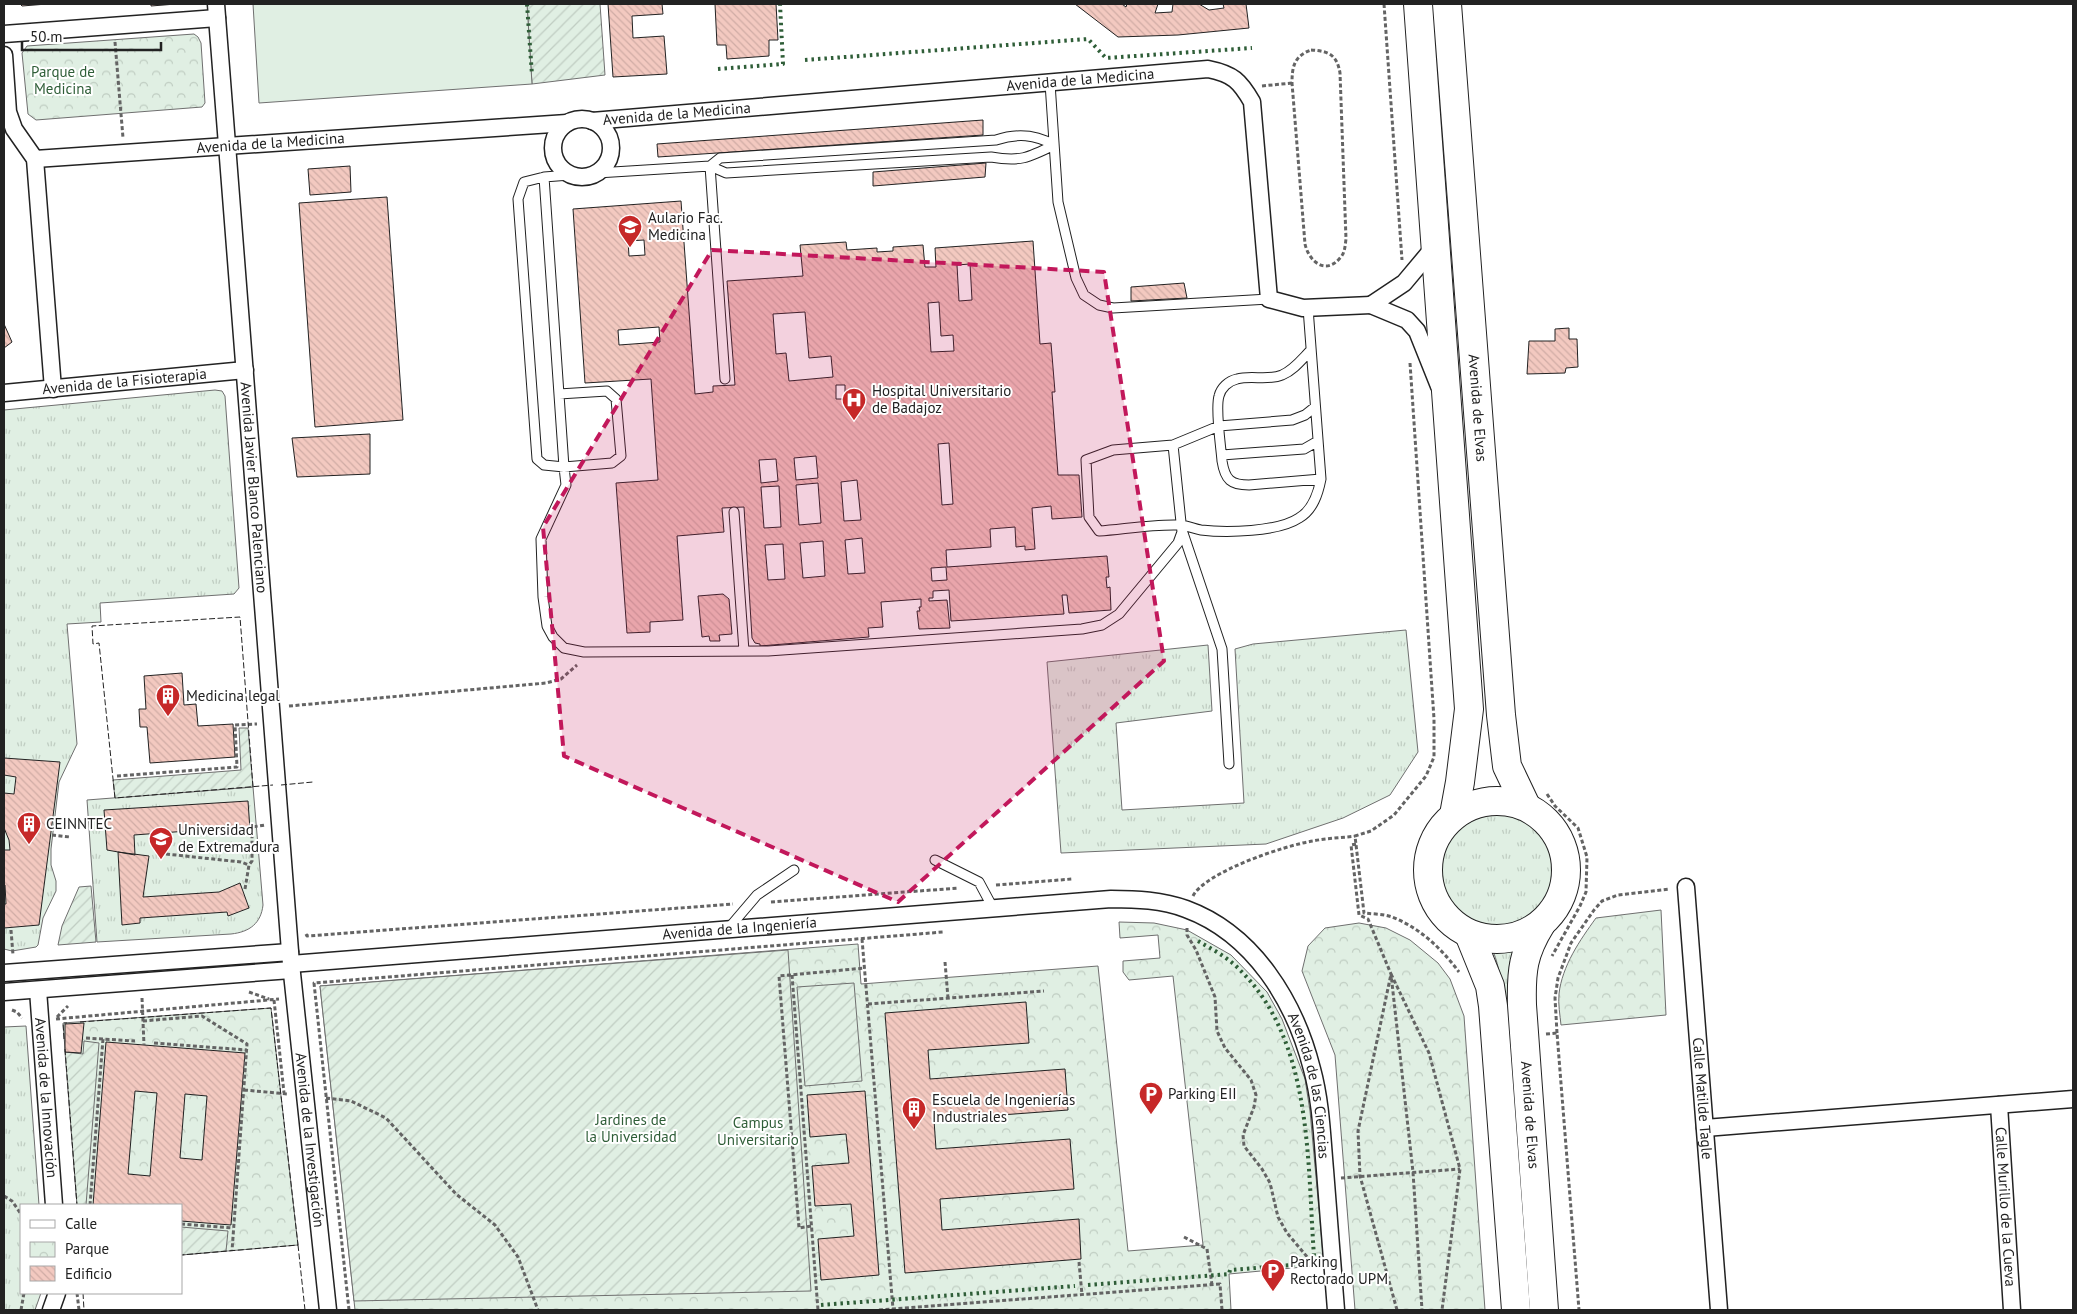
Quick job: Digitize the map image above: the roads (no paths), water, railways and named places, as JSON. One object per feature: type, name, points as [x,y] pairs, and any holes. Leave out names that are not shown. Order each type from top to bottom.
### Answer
[{"type":"highway","name":"Avenida de Elvas","points":[[1418,4],[1469,709],[1454,815]]},
{"type":"highway","name":"Avenida de Elvas","points":[[1447,4],[1507,766],[1536,799]]},
{"type":"highway","points":[[1536,799],[1558,836],[1565,852],[1567,864],[1563,893],[1551,914],[1541,924],[1525,934],[1506,939],[1487,939],[1469,934],[1458,928],[1444,914],[1432,893],[1428,880],[1429,855],[1442,828],[1454,815],[1472,805],[1486,801],[1536,799]]},
{"type":"highway","name":"Avenida de Elvas","points":[[1541,924],[1530,942],[1525,956],[1522,998],[1544,1310]]},
{"type":"highway","name":"Avenida de Elvas","points":[[1469,934],[1490,986],[1493,1006],[1516,1310]]},
{"type":"street","points":[[4,34],[113,26],[216,11]]},
{"type":"street","name":"Avenida Javier Blanco Palenciano","points":[[216,11],[291,962]]},
{"type":"street","points":[[4,55],[8,112],[14,130],[36,159],[53,389]]},
{"type":"street","name":"Avenida de la Medicina","points":[[592,121],[1208,70],[1226,73],[1242,86],[1252,102],[1269,299]]},
{"type":"street","points":[[584,119],[592,121],[600,125],[610,141],[609,160],[597,173],[579,178],[562,170],[553,155],[555,136],[567,123],[584,119]]},
{"type":"street","name":"Avenida de la Medicina","points":[[36,159],[567,123]]},
{"type":"street","points":[[1269,299],[1303,308],[1372,305],[1404,283],[1436,246]]},
{"type":"street","name":"Avenida de Elvas","points":[[1372,305],[1407,320],[1417,331],[1447,408]]},
{"type":"street","name":"Avenida de la Fisioterapia","points":[[4,393],[245,370]]},
{"type":"street","name":"Calle Matilde Tagle","points":[[1686,887],[1719,1310]]},
{"type":"street","name":"Avenida de la Ingeniería","points":[[291,962],[1111,899],[1149,900],[1187,909]]},
{"type":"street","name":"Avenida de las Ciencias","points":[[1187,909],[1214,923],[1238,941],[1271,977],[1287,1001],[1300,1028],[1313,1070],[1320,1112],[1336,1310]]},
{"type":"street","points":[[4,973],[291,962]]},
{"type":"street","points":[[4,992],[140,982],[291,962]]},
{"type":"street","name":"Avenida de la Investigación","points":[[291,962],[328,1310]]},
{"type":"street","name":"Avenida de la Innovación","points":[[38,990],[47,1019],[54,1204]]},
{"type":"street","points":[[1705,1128],[2073,1099]]},
{"type":"street","name":"Calle Murillo de la Cueva","points":[[1999,1105],[2012,1310]]},
{"type":"street","points":[[51,1310],[57,1294]]},
{"type":"lane","points":[[1050,83],[1058,202],[1076,278],[1084,295],[1099,305],[1113,308],[1269,299]]},
{"type":"lane","points":[[710,166],[720,158],[996,140],[1012,136],[1029,135],[1041,138],[1054,145]]},
{"type":"lane","points":[[597,173],[710,166],[726,173],[991,157],[1019,159],[1033,156],[1054,145]]},
{"type":"lane","points":[[710,166],[724,379]]},
{"type":"lane","points":[[560,394],[607,391],[616,399],[621,456],[612,463],[564,467],[544,465],[537,459],[518,199],[524,182],[544,177],[570,175]]},
{"type":"lane","points":[[544,177],[566,485],[541,539],[543,597],[547,626],[553,637],[564,648],[584,652],[744,651],[1082,629],[1102,625],[1119,614],[1178,544],[1182,532],[1173,445]]},
{"type":"lane","points":[[1308,308],[1318,441],[1320,479],[1318,492],[1313,503],[1299,518],[1265,528],[1223,531],[1200,530],[1180,525],[1099,531],[1089,516],[1086,460],[1113,450],[1173,445],[1219,426],[1292,420],[1305,415],[1315,406]]},
{"type":"lane","points":[[1311,350],[1294,368],[1281,376],[1236,379],[1224,385],[1218,397],[1219,426],[1224,473],[1231,482],[1240,485],[1320,479]]},
{"type":"lane","points":[[1222,455],[1304,449],[1318,441]]},
{"type":"lane","points":[[734,512],[744,651]]},
{"type":"lane","points":[[1180,525],[1222,649],[1229,764]]},
{"type":"lane","points":[[935,860],[979,882],[993,908]]},
{"type":"lane","points":[[728,929],[757,895],[794,870]]},
{"type":"place","name":"Aulario Fac. Medicina","points":[[630,248]]},
{"type":"place","name":"Hospital Universitario de Badajoz","points":[[854,421]]},
{"type":"place","name":"Medicina legal","points":[[168,717]]},
{"type":"place","name":"CEINNTEC","points":[[29,845]]},
{"type":"place","name":"Universidad de Extremadura","points":[[161,860]]},
{"type":"place","name":"Parking EII","points":[[1151,1115]]},
{"type":"place","name":"Escuela de Ingenierías Industriales","points":[[914,1130]]},
{"type":"place","name":"Parking Rectorado UPM","points":[[1273,1292]]},
{"type":"park label","name":"Parque de Medicina","points":[[63,80]]},
{"type":"park label","name":"Jardines de la Universidad","points":[[631,1128]]},
{"type":"park label","name":"Campus Universitario","points":[[758,1132]]}]
